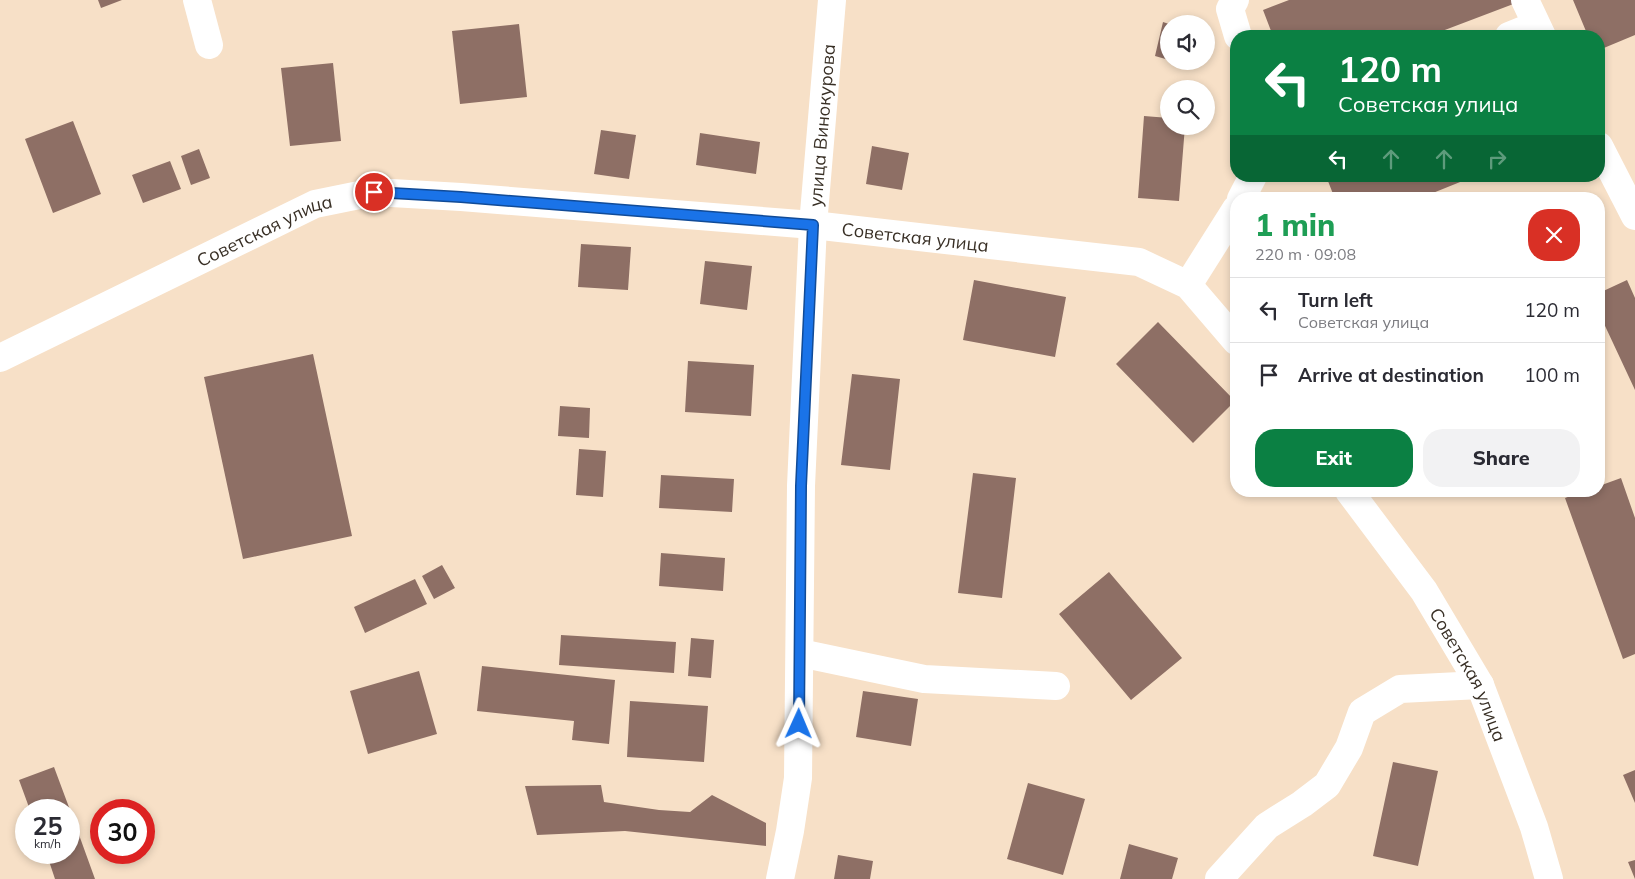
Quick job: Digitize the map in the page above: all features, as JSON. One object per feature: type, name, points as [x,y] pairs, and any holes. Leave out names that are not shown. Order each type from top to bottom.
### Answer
[{"type":"street","points":[[196,0],[209,45]]},
{"type":"street","name":"улица Винокурова","points":[[780,879],[798,778],[801,486],[813,225],[832,0]]},
{"type":"street","points":[[1235,0],[1230,9],[1236,30]]},
{"type":"street","points":[[1525,0],[1539,30]]},
{"type":"street","points":[[1605,158],[1635,216]]},
{"type":"street","name":"Советская улица","points":[[0,358],[315,204],[374,192],[461,197],[813,225],[1139,262],[1188,285],[1230,334]]},
{"type":"street","points":[[1188,285],[1230,218]]},
{"type":"street","name":"Советская улица","points":[[1354,497],[1424,591],[1480,686],[1534,827],[1549,879]]},
{"type":"street","points":[[800,653],[924,679],[1056,686]]},
{"type":"street","points":[[1219,879],[1267,826],[1302,804],[1327,785],[1349,748],[1362,712],[1400,689],[1480,686]]},
{"type":"building","points":[[98,0],[122,0],[101,8]]},
{"type":"building","points":[[1289,0],[1515,0],[1516,3],[1445,30],[1271,30],[1263,10]]},
{"type":"building","points":[[1573,0],[1635,0],[1635,35],[1605,48],[1605,30],[1586,30]]},
{"type":"building","points":[[519,24],[527,97],[460,104],[452,31]]},
{"type":"building","points":[[1160,35],[1160,57],[1155,56]]},
{"type":"building","points":[[333,63],[341,141],[290,146],[281,68]]},
{"type":"building","points":[[1144,116],[1160,117],[1160,135],[1184,135],[1179,201],[1138,198]]},
{"type":"building","points":[[73,121],[101,194],[53,213],[25,139]]},
{"type":"building","points":[[601,130],[636,135],[629,179],[594,174]]},
{"type":"building","points":[[700,133],[760,142],[756,174],[696,165]]},
{"type":"building","points":[[872,146],[909,153],[902,190],[866,184]]},
{"type":"building","points":[[199,149],[210,178],[191,185],[181,156]]},
{"type":"building","points":[[170,161],[181,189],[143,203],[132,175]]},
{"type":"building","points":[[1328,182],[1460,182],[1435,192],[1332,192]]},
{"type":"building","points":[[581,244],[631,247],[628,290],[578,287]]},
{"type":"building","points":[[705,261],[752,266],[747,310],[700,304]]},
{"type":"building","points":[[974,280],[1066,297],[1055,357],[963,340]]},
{"type":"building","points":[[1627,280],[1635,298],[1635,390],[1605,326],[1605,290]]},
{"type":"building","points":[[1158,322],[1230,396],[1230,406],[1193,443],[1116,364]]},
{"type":"building","points":[[313,354],[352,536],[243,559],[204,377]]},
{"type":"building","points":[[688,361],[754,365],[751,416],[685,412]]},
{"type":"building","points":[[852,374],[900,379],[890,470],[841,465]]},
{"type":"building","points":[[560,406],[590,408],[589,438],[558,436]]},
{"type":"building","points":[[579,449],[606,451],[603,497],[576,495]]},
{"type":"building","points":[[973,473],[1016,478],[1002,598],[958,593]]},
{"type":"building","points":[[661,475],[734,479],[732,512],[659,508]]},
{"type":"building","points":[[1621,478],[1635,518],[1635,654],[1623,659],[1565,498],[1605,497],[1605,484]]},
{"type":"building","points":[[661,553],[725,558],[723,591],[659,586]]},
{"type":"building","points":[[442,565],[455,588],[434,599],[422,576]]},
{"type":"building","points":[[1109,572],[1182,658],[1131,700],[1059,614]]},
{"type":"building","points":[[415,579],[427,604],[365,633],[354,607]]},
{"type":"building","points":[[561,635],[676,642],[674,673],[559,665]]},
{"type":"building","points":[[691,638],[714,640],[711,678],[688,676]]},
{"type":"building","points":[[482,666],[615,680],[609,744],[572,740],[574,721],[477,711]]},
{"type":"building","points":[[419,671],[437,734],[368,754],[350,691]]},
{"type":"building","points":[[863,691],[918,699],[911,746],[856,737]]},
{"type":"building","points":[[630,701],[708,706],[704,762],[627,757]]},
{"type":"building","points":[[1393,762],[1438,771],[1418,866],[1373,856]]},
{"type":"building","points":[[54,767],[66,799],[26,799],[19,780]]},
{"type":"building","points":[[1635,770],[1635,803],[1623,775]]},
{"type":"building","points":[[1028,783],[1085,799],[1063,875],[1007,859]]},
{"type":"building","points":[[601,785],[604,802],[659,810],[690,812],[712,795],[766,823],[766,846],[625,831],[537,835],[525,786]]},
{"type":"building","points":[[80,838],[95,879],[55,879],[50,864],[80,864]]},
{"type":"building","points":[[1129,844],[1178,858],[1172,879],[1120,879]]},
{"type":"building","points":[[838,855],[873,861],[870,879],[834,879]]},
{"type":"building","points":[[1635,860],[1635,879],[1628,862]]},
{"type":"route","points":[[374,192],[461,197],[813,225],[801,486],[799,724]]}]
